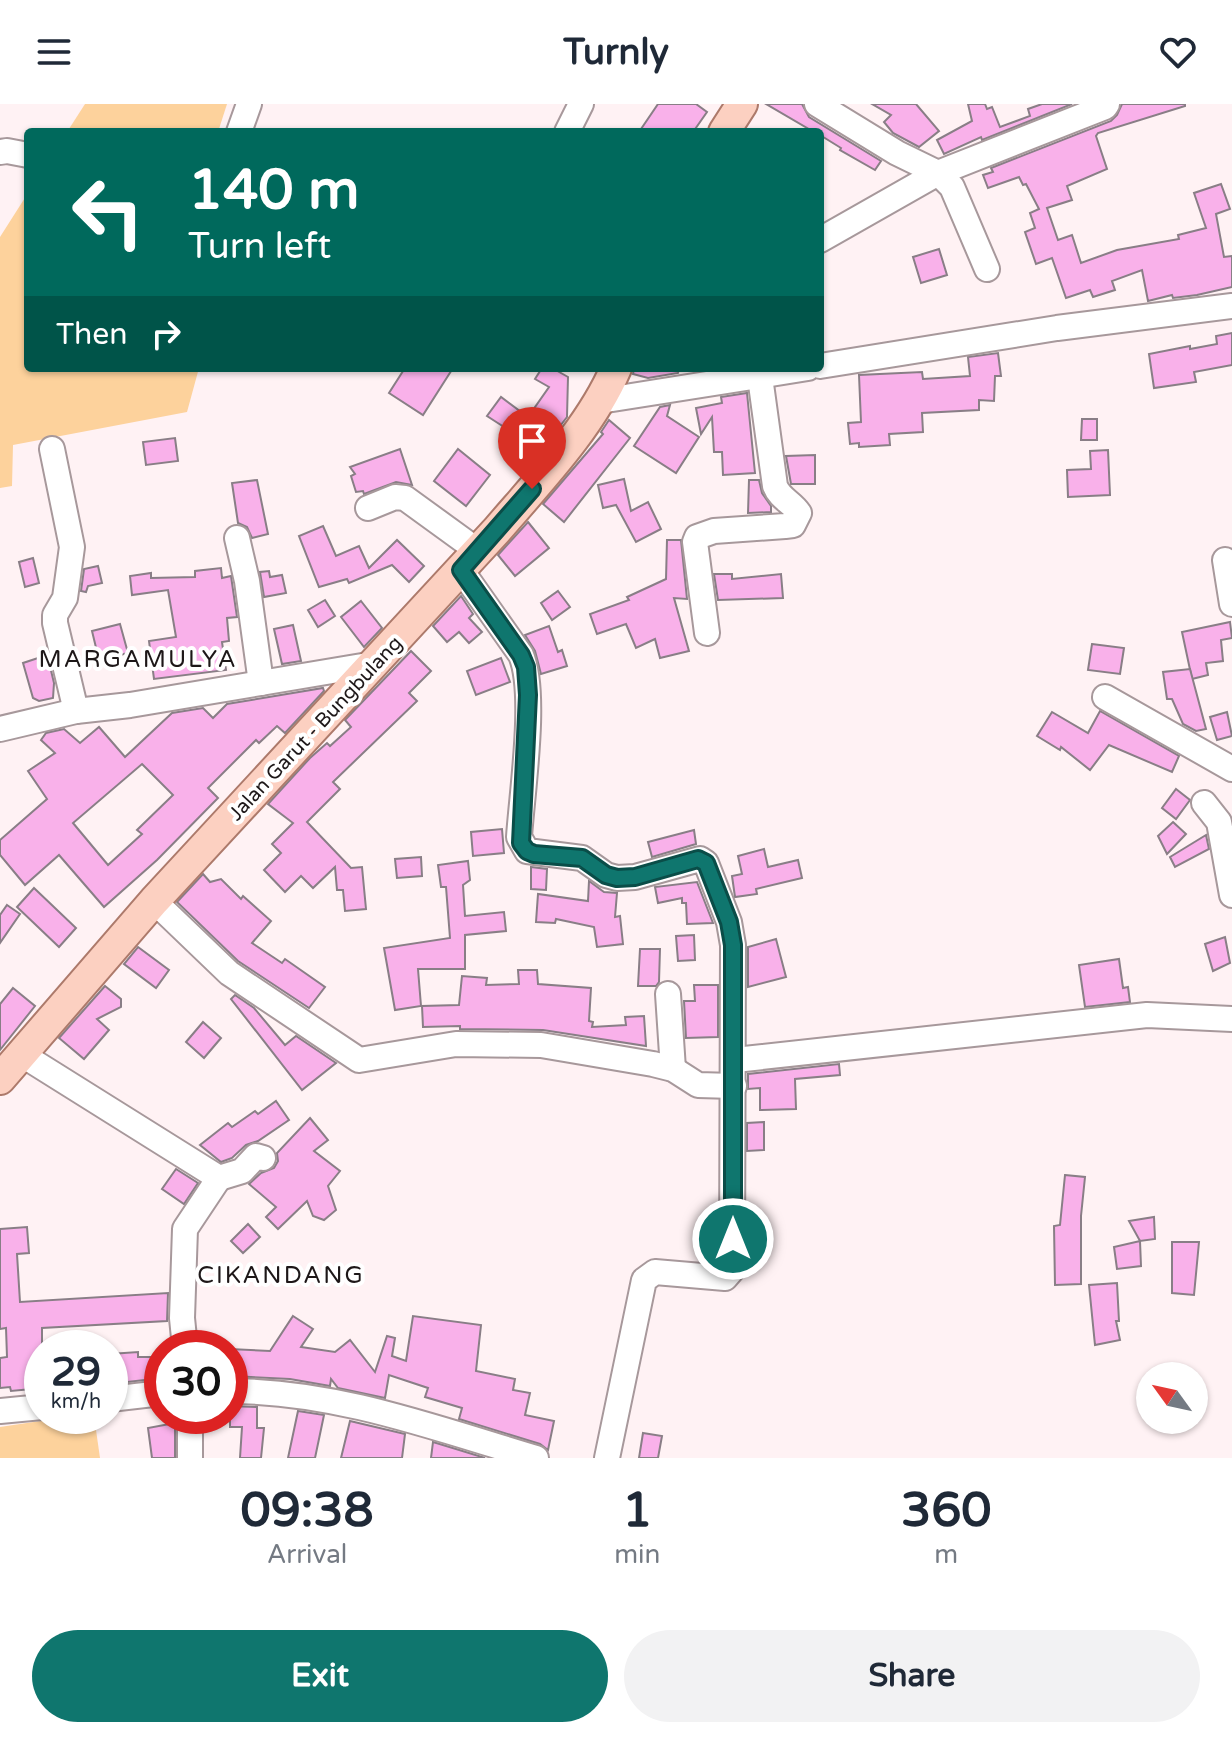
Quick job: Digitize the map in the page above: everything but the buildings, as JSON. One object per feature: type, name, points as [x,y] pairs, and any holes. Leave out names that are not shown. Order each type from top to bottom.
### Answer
[{"type":"main road","points":[[727,128],[742,104]]},
{"type":"main road","name":"Jalan Garut - Bungbulang","points":[[0,1079],[154,901],[469,561],[549,469],[600,401],[614,372]]},
{"type":"street","points":[[240,128],[249,104]]},
{"type":"street","points":[[569,128],[581,104]]},
{"type":"street","points":[[817,104],[897,153],[938,173],[952,187],[987,269]]},
{"type":"street","points":[[824,238],[938,173],[1107,104]]},
{"type":"street","points":[[0,152],[24,155]]},
{"type":"street","points":[[824,365],[1057,328],[1232,306]]},
{"type":"street","points":[[600,401],[787,372]]},
{"type":"street","points":[[707,633],[695,542],[697,537],[714,531],[793,525],[798,518],[795,507],[778,494],[775,486],[760,377]]},
{"type":"street","points":[[52,449],[72,547],[65,598],[55,615],[55,623],[76,711]]},
{"type":"street","points":[[368,508],[395,497],[405,498],[469,561],[521,655],[526,667],[528,695],[521,843],[527,851],[582,858],[606,875],[617,878],[635,877],[698,859],[704,861],[732,932],[735,1060],[732,1270],[725,1278],[655,1272],[644,1280],[607,1458]]},
{"type":"street","points":[[237,538],[247,581],[261,683]]},
{"type":"street","points":[[1225,560],[1232,604]]},
{"type":"street","points":[[0,729],[76,711],[130,705],[374,664]]},
{"type":"street","points":[[1105,697],[1232,769]]},
{"type":"street","points":[[1204,803],[1219,822],[1232,895]]},
{"type":"street","points":[[154,901],[229,973],[359,1060],[456,1044],[517,1045],[556,1048],[673,1069],[698,1085],[734,1086]]},
{"type":"street","points":[[668,994],[673,1069]]},
{"type":"street","points":[[735,1060],[1147,1015],[1232,1019]]},
{"type":"street","points":[[21,1054],[219,1178]]},
{"type":"street","points":[[183,1330],[184,1236],[188,1222],[219,1178],[242,1171],[256,1156],[263,1158]]},
{"type":"street","points":[[248,1392],[301,1394],[354,1404],[536,1458]]},
{"type":"street","points":[[0,1411],[24,1409]]},
{"type":"street","points":[[190,1434],[190,1458]]},
{"type":"shaded area","points":[[85,104],[227,104],[219,128],[70,128]]},
{"type":"shaded area","points":[[24,199],[24,372],[198,372],[187,412],[13,445],[12,486],[0,488],[0,237]]},
{"type":"shaded area","points":[[24,1423],[24,1434],[97,1434],[100,1458],[0,1458],[0,1427]]},
{"type":"district","name":"MARGAMULYA","points":[[138,659]]},
{"type":"district","name":"CIKANDANG","points":[[281,1275]]},
{"type":"route","points":[[532,489],[461,570],[521,655],[526,667],[528,695],[519,837],[523,847],[534,854],[582,858],[606,875],[617,878],[635,877],[698,859],[706,863],[729,922],[733,945],[733,1239]]}]
